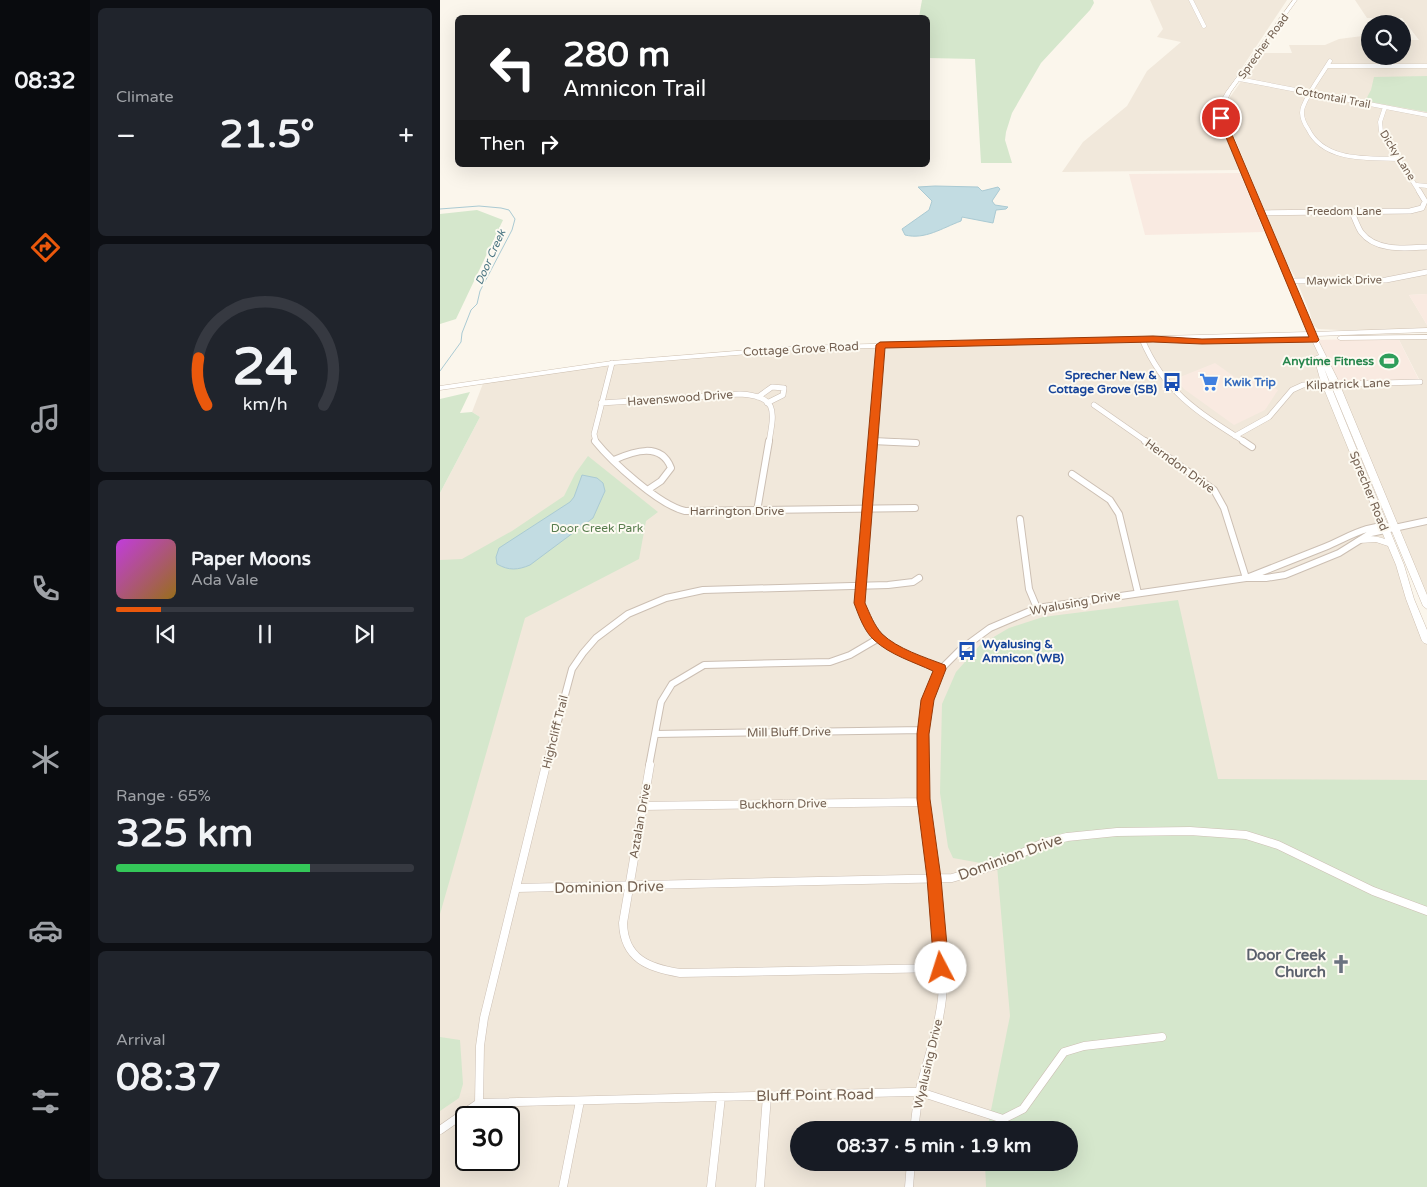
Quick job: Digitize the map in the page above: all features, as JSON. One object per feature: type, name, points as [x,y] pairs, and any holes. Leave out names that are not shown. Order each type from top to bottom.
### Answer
[{"type":"main road","name":"Sprecher Road","points":[[1295,0],[1222,104],[1220,113],[1260,213],[1313,337],[1335,383],[1427,606]]},
{"type":"main road","name":"Cottage Grove Road","points":[[440,388],[612,363],[719,353],[880,345],[1142,339],[1202,341],[1427,330]]},
{"type":"main road","name":"Sprecher Road","points":[[1313,337],[1325,383],[1406,580],[1411,603],[1427,641]]},
{"type":"main road","name":"Cottage Grove Road","points":[[1313,337],[1427,337]]},
{"type":"main road","points":[[1359,540],[1378,539],[1391,544]]},
{"type":"street","points":[[1191,0],[1204,26]]},
{"type":"street","points":[[1330,61],[1302,109],[1302,118],[1313,140],[1317,145],[1334,153],[1351,157],[1400,159]]},
{"type":"street","points":[[1327,66],[1427,66]]},
{"type":"street","name":"Cottontail Trail","points":[[1239,79],[1427,115]]},
{"type":"street","name":"Dicky Lane","points":[[1385,107],[1380,127],[1425,202]]},
{"type":"street","points":[[1417,186],[1427,186]]},
{"type":"street","name":"Freedom Lane","points":[[1260,213],[1415,210],[1422,208],[1425,202]]},
{"type":"street","points":[[1351,211],[1362,233],[1375,243],[1399,248],[1427,248]]},
{"type":"street","name":"Maywick Drive","points":[[1290,281],[1386,280],[1427,272]]},
{"type":"street","points":[[1142,339],[1152,363],[1172,390],[1196,410],[1252,446]]},
{"type":"street","points":[[880,345],[859,603],[869,625],[879,638],[901,652],[940,669]]},
{"type":"street","name":"Harrington Drive","points":[[612,363],[594,438],[614,460],[676,509],[689,512],[915,508]]},
{"type":"street","name":"Kilpatrick Lane","points":[[1235,436],[1272,415],[1294,388],[1307,384],[1420,382]]},
{"type":"street","name":"Havenswood Drive","points":[[601,404],[740,394],[758,397],[767,403],[783,395],[784,388],[772,387],[758,397]]},
{"type":"street","points":[[757,511],[774,414],[773,408],[767,403]]},
{"type":"street","name":"Herndon Drive","points":[[1094,404],[1202,480],[1217,493],[1222,503],[1238,559],[1246,578]]},
{"type":"street","points":[[872,441],[916,443]]},
{"type":"street","points":[[614,460],[632,452],[645,451],[662,455],[669,462],[670,468],[661,481],[649,489]]},
{"type":"street","points":[[1072,474],[1110,500],[1119,514],[1138,593]]},
{"type":"street","points":[[1020,519],[1029,589],[1037,608]]},
{"type":"street","name":"Wyalusing Drive","points":[[1246,578],[1328,546],[1358,531],[1427,521]]},
{"type":"street","name":"Wyalusing Drive","points":[[915,1121],[920,1092],[940,1010],[943,982],[934,878],[924,802],[923,730],[928,700],[940,669],[981,632],[1004,619],[1037,608],[1246,578],[1266,578],[1285,575],[1340,553],[1371,533],[1384,528]]},
{"type":"street","name":"Highcliff Trail","points":[[479,1103],[480,1046],[484,1018],[554,733],[572,669],[594,641],[605,631],[633,614],[682,593],[703,590],[860,586],[913,582],[919,578]]},
{"type":"street","name":"Aztalan Drive","points":[[879,638],[850,655],[830,662],[704,665],[680,678],[665,693],[661,702],[642,806],[628,887],[623,930],[638,959],[649,966],[680,973],[941,968]]},
{"type":"street","name":"Mill Bluff Drive","points":[[655,734],[923,730]]},
{"type":"street","name":"Buckhorn Drive","points":[[642,806],[924,802]]},
{"type":"street","name":"Dominion Drive","points":[[517,888],[628,887],[952,878],[990,868],[1043,843],[1067,837],[1116,832],[1190,831],[1246,835],[1278,845],[1373,891],[1427,911]]},
{"type":"street","name":"Bluff Point Road","points":[[479,1103],[920,1092],[1003,1119],[1023,1109],[1064,1052],[1084,1046],[1162,1037]]},
{"type":"street","points":[[760,1187],[767,1096]]},
{"type":"street","points":[[711,1187],[721,1097]]},
{"type":"street","points":[[563,1187],[580,1101]]},
{"type":"street","points":[[440,1130],[479,1103]]},
{"type":"street","points":[[909,1187],[910,1171]]},
{"type":"shaded area","points":[[1150,0],[1287,0],[1218,104],[1217,115],[1239,170],[1062,172],[1083,142],[1127,106],[1147,71],[1181,42],[1157,37],[1163,29]]},
{"type":"shaded area","points":[[1355,0],[1427,0],[1427,294],[1409,295],[1427,325],[1427,330],[1339,330],[1318,329],[1313,325],[1295,277],[1285,260],[1226,117],[1228,100],[1261,53],[1292,53],[1289,45],[1325,45],[1339,39],[1361,36],[1361,65],[1411,65],[1411,40],[1419,40],[1411,30],[1411,15],[1365,15]]},
{"type":"shaded area","points":[[1240,173],[1264,232],[1145,235],[1129,174]]},
{"type":"shaded area","points":[[1427,294],[1427,325],[1409,295]]},
{"type":"shaded area","points":[[1427,337],[1427,606],[1335,383],[1420,381],[1398,338]]},
{"type":"shaded area","points":[[1398,338],[1420,382],[1335,383],[1314,340]]},
{"type":"shaded area","points":[[1163,339],[1202,341],[1314,340],[1324,379],[1427,641],[1427,1187],[440,1187],[440,581],[448,560],[440,560],[440,493],[480,417],[472,412],[484,381],[580,367],[797,348]]},
{"type":"shaded area","points":[[1215,363],[1242,382],[1254,378],[1278,390],[1265,410],[1234,425],[1184,389],[1175,379]]},
{"type":"green space","points":[[922,0],[1093,0],[1094,3],[1090,10],[1041,63],[1012,113],[1005,140],[1012,163],[981,163],[975,59],[930,58],[930,15],[919,15]]},
{"type":"green space","points":[[1427,76],[1427,112],[1365,101],[1371,90],[1374,77]]},
{"type":"green space","points":[[477,210],[503,220],[456,319],[440,324],[440,214]]},
{"type":"green space","points":[[470,392],[460,413],[472,412],[480,417],[440,493],[440,399]]},
{"type":"green space","name":"Door Creek Park","points":[[588,456],[658,512],[646,521],[639,559],[525,618],[440,914],[440,560],[462,559],[512,531],[564,496],[575,474]]},
{"type":"green space","points":[[1178,600],[1218,779],[1427,780],[1427,1187],[986,1187],[985,1171],[1078,1171],[1078,1121],[989,1121],[1010,1016],[997,866],[953,858],[948,847],[940,793],[942,704],[956,672],[980,645],[1009,628],[1043,617]]},
{"type":"green space","points":[[440,1037],[460,1040],[463,1084],[459,1098],[440,1111]]},
{"type":"water","points":[[918,187],[978,187],[982,191],[998,187],[1000,189],[992,201],[995,205],[1008,207],[996,210],[993,223],[962,217],[961,221],[926,235],[905,235],[902,229],[929,210],[932,201]]},
{"type":"water","points":[[582,475],[597,478],[603,483],[605,491],[593,518],[530,565],[514,569],[497,564],[496,557],[499,548],[570,502],[574,497]]},
{"type":"waterway","name":"Door Creek","points":[[440,209],[479,206],[501,208],[509,210],[515,219],[512,230],[480,291],[477,304],[471,310],[462,333],[461,342],[440,371]]},
{"type":"place","name":"Anytime Fitness","points":[[1389,361]]},
{"type":"place","name":"Sprecher New & Cottage Grove (SB)","points":[[1172,382]]},
{"type":"place","name":"Kwik Trip","points":[[1209,382]]},
{"type":"place","name":"Wyalusing & Amnicon (WB)","points":[[967,651]]},
{"type":"place","name":"Door Creek Church","points":[[1341,964]]},
{"type":"route","points":[[941,968],[934,878],[924,799],[923,734],[928,700],[940,669],[901,652],[879,638],[869,625],[859,603],[880,345],[1153,339],[1202,341],[1314,340],[1221,118]]}]
